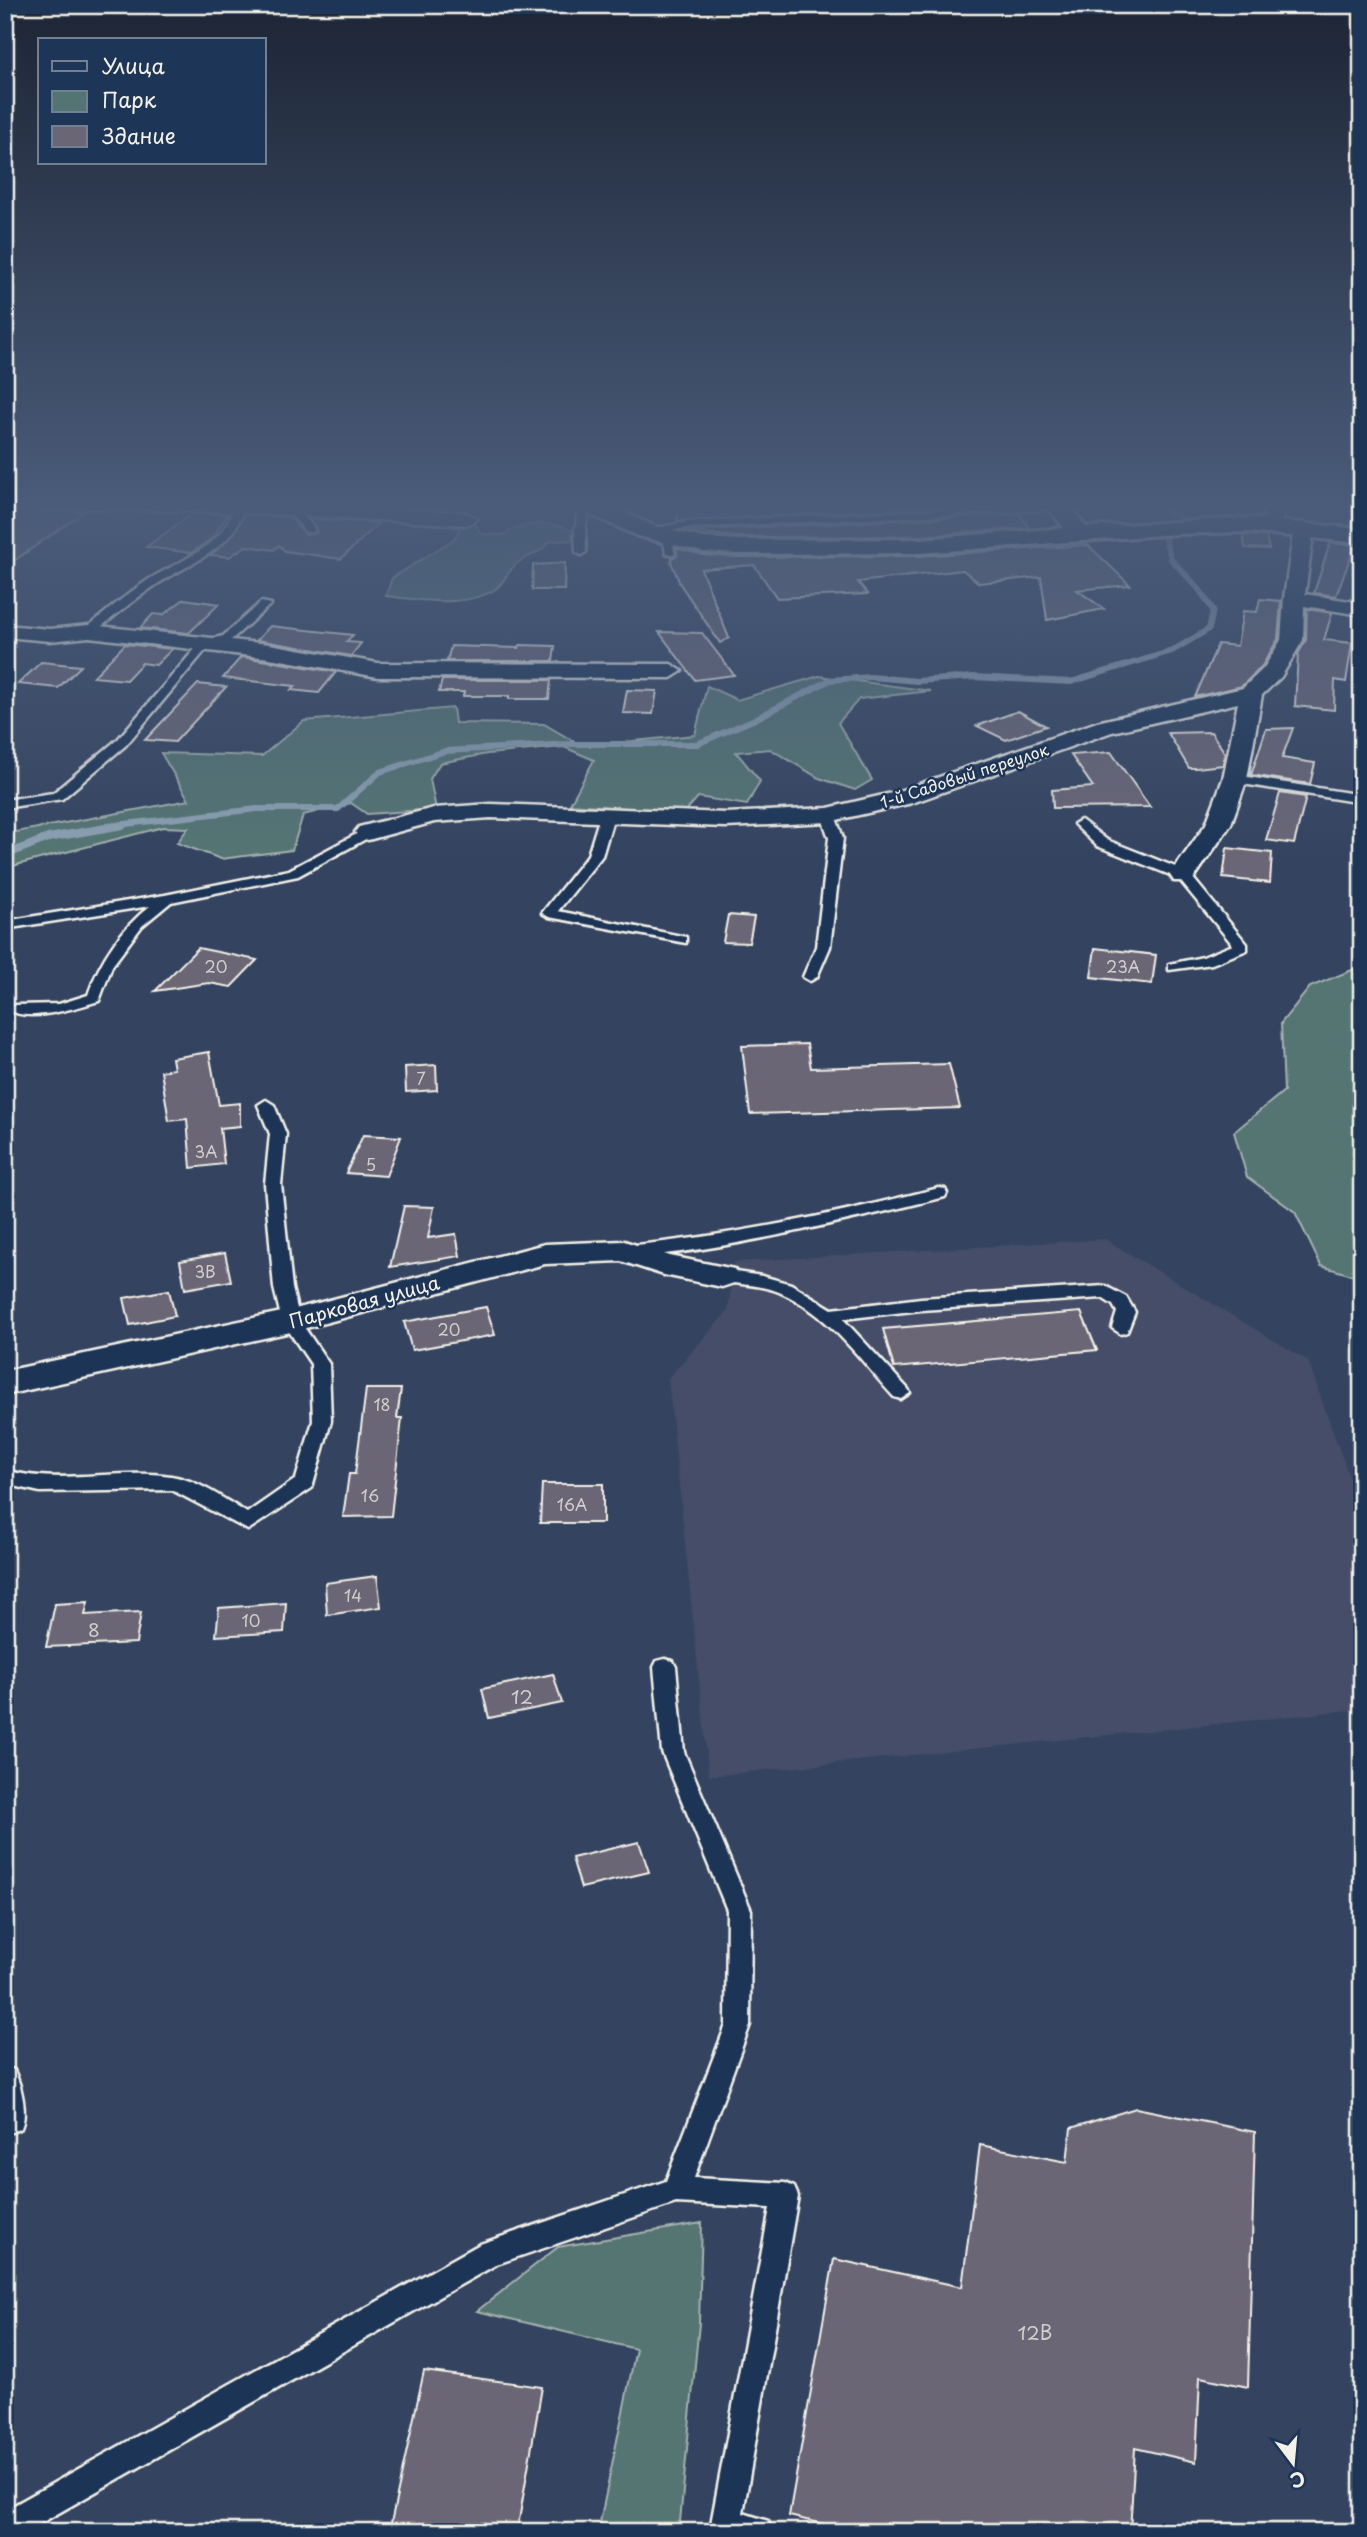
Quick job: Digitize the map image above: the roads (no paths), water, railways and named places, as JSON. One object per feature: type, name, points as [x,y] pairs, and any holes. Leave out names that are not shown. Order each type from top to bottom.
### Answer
[{"type":"street","points":[[1183,875],[1218,824],[1235,779],[1251,693],[1273,672],[1292,640],[1293,620]]},
{"type":"street","points":[[5,631],[50,635],[89,631],[205,644],[378,670],[671,671]]},
{"type":"street","name":"1-й Садовый переулок","points":[[368,832],[434,816],[491,811],[726,820],[828,815],[903,798],[1105,727],[1251,693]]},
{"type":"street","name":"Парковая улица","points":[[5,1382],[291,1321],[545,1254],[624,1251],[664,1265],[722,1276]]},
{"type":"lane","points":[[89,631],[103,620]]},
{"type":"lane","points":[[5,803],[57,796],[122,742],[205,644],[227,638],[247,620]]},
{"type":"lane","points":[[1235,779],[1323,790],[1362,799]]},
{"type":"lane","points":[[810,977],[823,947],[836,838],[828,815]]},
{"type":"lane","points":[[607,816],[595,856],[549,912],[681,940]]},
{"type":"lane","points":[[1081,824],[1102,843],[1183,875],[1242,947],[1206,961],[1174,967]]},
{"type":"lane","points":[[5,925],[166,899],[293,873],[368,832]]},
{"type":"lane","points":[[16,1009],[61,1008],[94,998],[105,966],[137,923],[166,899]]},
{"type":"lane","points":[[5,1477],[14,1481],[67,1483],[174,1482],[248,1524],[305,1483],[322,1421],[320,1364],[291,1321],[275,1238],[273,1184],[278,1135],[266,1105]]},
{"type":"lane","points":[[624,1251],[704,1245],[850,1216],[939,1193]]},
{"type":"lane","points":[[722,1276],[757,1280],[788,1289],[828,1315],[901,1393]]},
{"type":"lane","points":[[828,1315],[921,1304],[1105,1292],[1120,1301],[1126,1312],[1121,1328]]},
{"type":"lane","points":[[665,1667],[673,1752],[738,1910],[738,2025],[676,2190]]},
{"type":"lane","points":[[5,2078],[12,2120]]},
{"type":"lane","points":[[5,2529],[19,2518],[491,2253],[676,2190],[785,2196],[726,2524],[757,2532]]},
{"type":"waterway","points":[[108,826],[257,809],[338,809],[380,772],[445,751],[571,744],[697,744],[755,719],[830,680],[871,677],[917,681],[974,677],[1071,682],[1172,651],[1209,629],[1211,620]]},
{"type":"waterway","points":[[5,855],[48,838],[123,825]]}]
